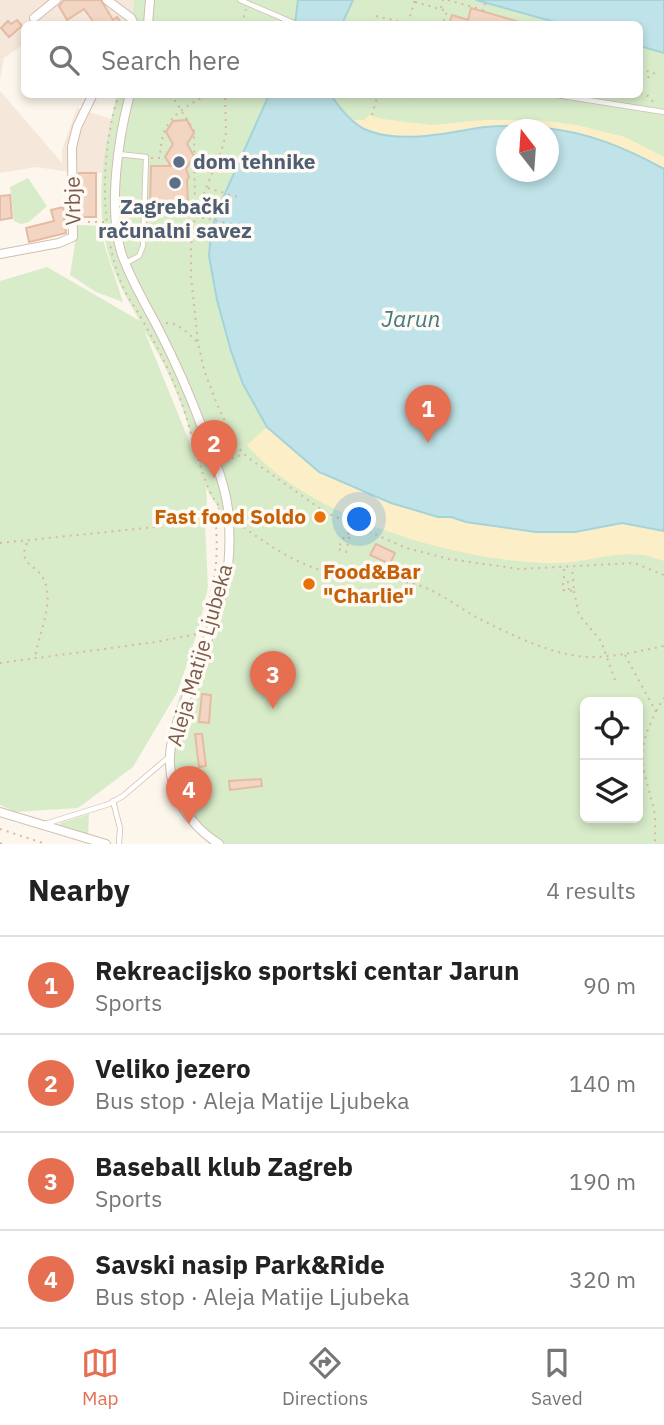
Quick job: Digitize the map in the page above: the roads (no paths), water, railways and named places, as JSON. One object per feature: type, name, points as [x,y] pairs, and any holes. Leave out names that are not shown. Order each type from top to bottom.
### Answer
[{"type":"street","points":[[34,18],[56,0]]},
{"type":"street","points":[[107,0],[132,21]]},
{"type":"street","points":[[148,21],[150,0]]},
{"type":"street","name":"Vrbje","points":[[0,254],[59,243],[73,237],[72,147],[77,127],[91,98]]},
{"type":"street","name":"Aleja Matije Ljubeka","points":[[129,98],[117,153],[117,229],[126,263],[192,401],[217,464],[229,517],[230,550],[225,583],[176,727],[170,756],[173,784],[183,809],[199,830],[219,844]]},
{"type":"street","points":[[0,812],[106,844]]},
{"type":"lane","points":[[240,0],[291,21]]},
{"type":"lane","points":[[575,98],[664,112]]},
{"type":"lane","points":[[117,153],[146,157],[143,246],[139,256],[126,263]]},
{"type":"lane","points":[[41,825],[113,802],[170,756]]},
{"type":"lane","points":[[113,802],[120,828],[119,844]]},
{"type":"water","points":[[298,0],[353,0],[343,21],[295,21]]},
{"type":"water","points":[[476,0],[664,0],[664,53],[643,47],[643,21],[551,21]]},
{"type":"water","name":"Jarun","points":[[268,98],[333,98],[358,125],[369,131],[397,137],[427,136],[496,126],[496,182],[559,182],[559,130],[606,142],[664,169],[664,531],[622,523],[575,532],[536,532],[466,522],[391,503],[319,472],[267,427],[243,384],[217,300],[209,256],[211,232],[218,209]]},
{"type":"place","name":"dom tehnike","points":[[179,162]]},
{"type":"place","name":"Zagrebački računalni savez","points":[[175,183]]},
{"type":"place","name":"Rekreacijsko sportski centar Jarun","points":[[428,443]]},
{"type":"place","name":"Veliko jezero","points":[[214,478]]},
{"type":"place","name":"Fast food Soldo","points":[[320,517]]},
{"type":"place","name":"Food&Bar \"Charlie\"","points":[[309,584]]},
{"type":"place","name":"Baseball klub Zagreb","points":[[273,709]]},
{"type":"place","name":"Savski nasip Park&Ride","points":[[189,824]]}]
